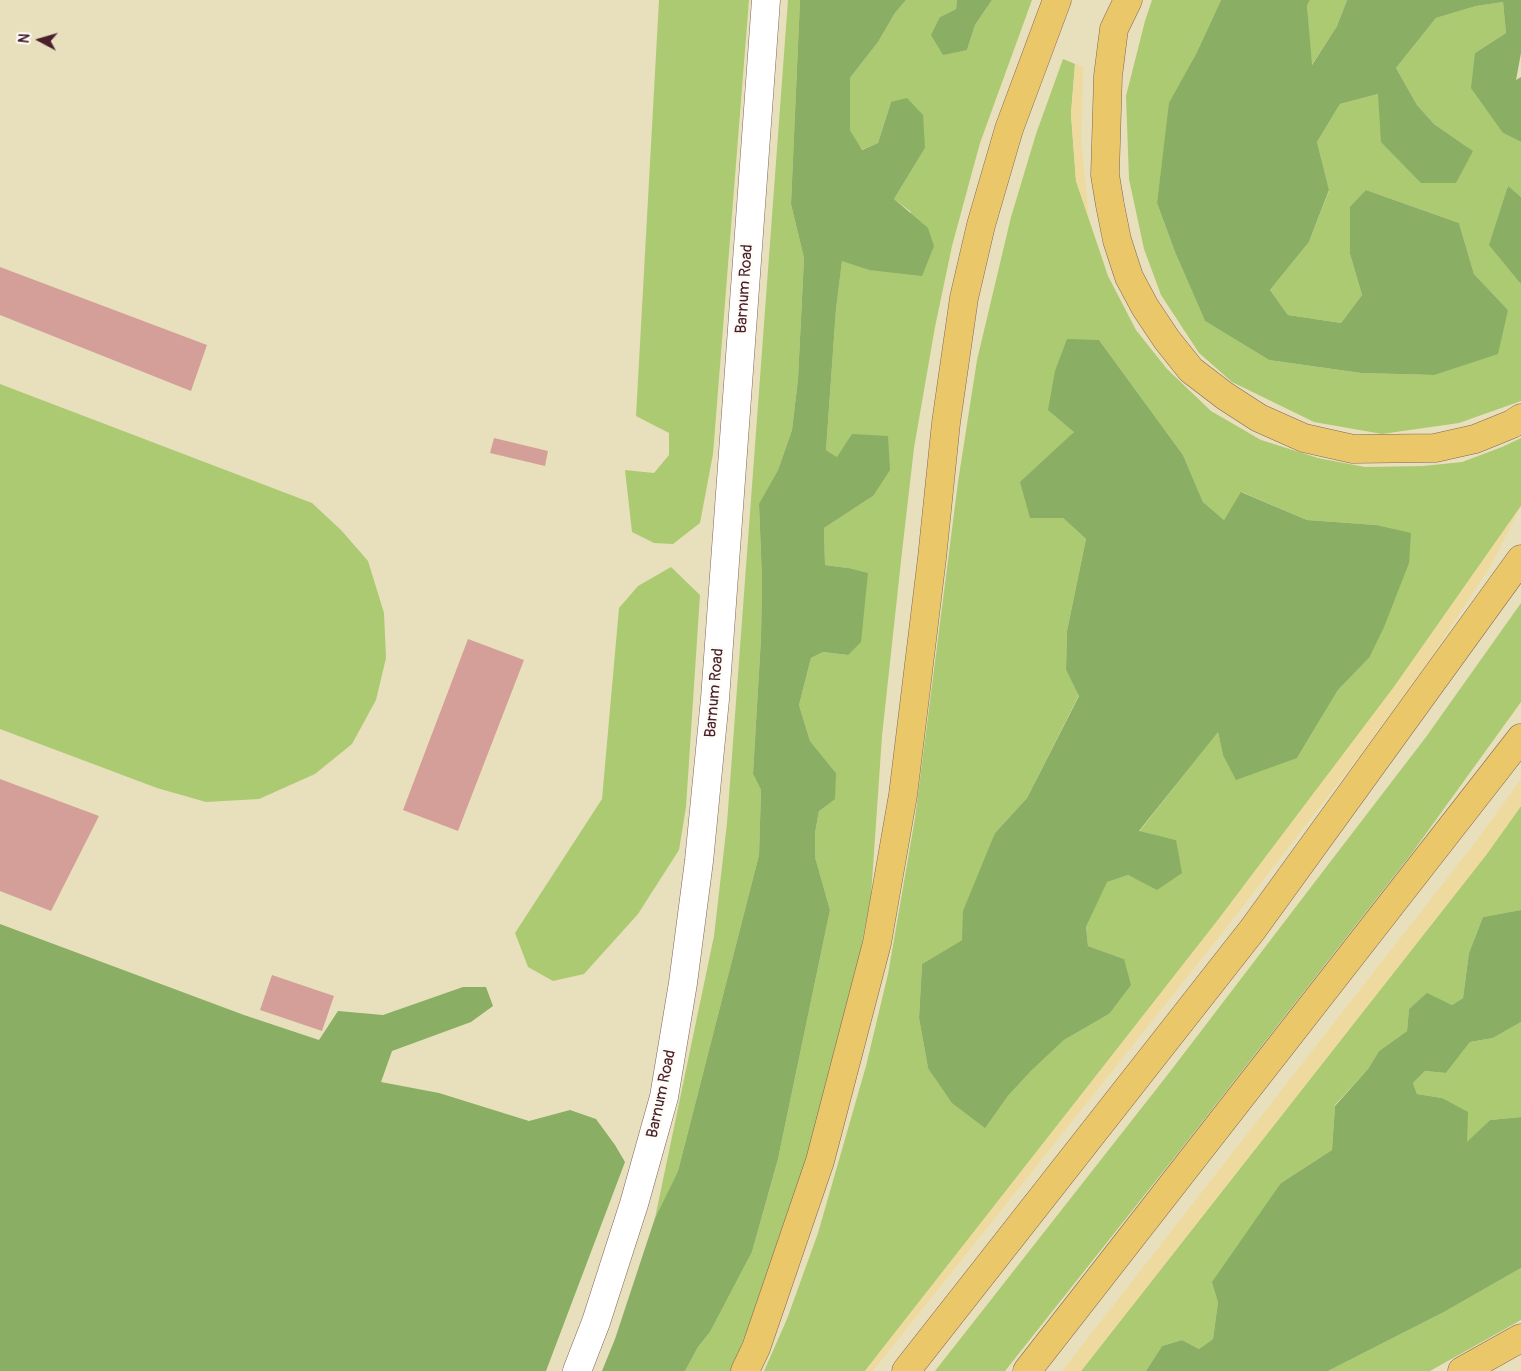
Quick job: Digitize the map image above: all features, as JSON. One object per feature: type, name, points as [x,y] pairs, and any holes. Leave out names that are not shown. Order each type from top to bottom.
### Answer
[{"type":"highway","points":[[745,1371],[756,1348],[820,1162],[877,943],[903,795],[932,558],[946,423],[964,298],[981,225],[1009,129],[1056,0]]},
{"type":"highway","points":[[1128,0],[1114,29],[1108,76],[1105,175],[1110,205],[1117,240],[1129,277],[1145,308],[1191,370],[1225,396],[1259,418],[1304,438],[1353,449],[1435,448],[1475,438],[1512,424],[1521,418]]},
{"type":"highway","points":[[906,1371],[1252,929],[1521,559]]},
{"type":"highway","points":[[1027,1371],[1521,738]]},
{"type":"highway","points":[[1462,1371],[1521,1338]]},
{"type":"street","name":"Barnum Road","points":[[577,1371],[596,1322],[634,1204],[661,1106],[683,983],[699,861],[715,699],[766,0]]},
{"type":"green space","points":[[659,0],[749,0],[713,454],[700,523],[673,544],[654,543],[632,532],[625,470],[654,473],[669,455],[669,433],[636,416]]},
{"type":"green space","points":[[788,0],[800,0],[791,204],[804,258],[798,379],[792,430],[778,470],[759,505],[762,580],[761,638],[753,774],[761,790],[759,855],[678,1171],[655,1218],[714,936],[727,823]]},
{"type":"green space","points":[[800,0],[906,0],[895,13],[878,42],[850,78],[850,130],[862,150],[878,143],[891,102],[907,98],[923,115],[925,148],[894,199],[928,228],[934,246],[922,276],[869,270],[842,261],[836,309],[826,450],[837,457],[852,434],[888,436],[890,470],[873,496],[824,528],[825,565],[868,573],[861,642],[848,655],[823,652],[811,658],[799,705],[810,741],[836,773],[835,799],[819,811],[815,833],[815,857],[830,910],[778,1159],[752,1252],[710,1332],[698,1347],[685,1371],[602,1371],[615,1339],[655,1218],[678,1171],[759,855],[761,790],[753,774],[761,638],[762,580],[759,504],[778,470],[792,430],[798,379],[804,258],[791,204]]},
{"type":"green space","points":[[906,0],[957,0],[956,9],[940,17],[967,50],[975,25],[992,0],[1032,0],[980,143],[952,246],[935,327],[914,448],[902,552],[882,736],[871,896],[848,1016],[813,1149],[759,1301],[731,1371],[685,1371],[698,1347],[710,1332],[752,1252],[778,1159],[830,910],[815,857],[815,833],[819,811],[836,773],[810,741],[799,705],[811,658],[823,652],[848,655],[848,568],[825,565],[824,528],[873,496],[837,457],[826,450],[836,309],[842,260],[869,270],[911,212],[894,199],[925,148],[891,102],[878,143],[861,150],[850,130],[850,78],[878,42],[895,13]]},
{"type":"green space","points":[[957,0],[992,0],[975,25],[967,50],[943,55],[931,35],[940,17],[956,9]]},
{"type":"green space","points":[[1152,0],[1221,0],[1196,54],[1170,103],[1157,203],[1175,252],[1205,321],[1269,360],[1361,373],[1434,375],[1508,310],[1474,274],[1459,223],[1366,190],[1350,254],[1362,295],[1341,323],[1288,315],[1270,290],[1309,242],[1329,191],[1317,142],[1340,104],[1378,94],[1473,151],[1434,124],[1417,105],[1396,68],[1436,18],[1476,6],[1503,2],[1506,33],[1475,53],[1503,133],[1521,142],[1521,197],[1507,186],[1517,278],[1521,284],[1521,401],[1459,423],[1382,434],[1314,422],[1232,382],[1199,353],[1161,295],[1144,249],[1129,179],[1126,96]]},
{"type":"green space","points":[[1221,0],[1310,0],[1307,5],[1312,65],[1337,26],[1347,0],[1521,0],[1521,53],[1516,80],[1521,77],[1521,142],[1503,133],[1471,88],[1475,53],[1506,33],[1503,2],[1476,6],[1436,18],[1396,68],[1417,105],[1434,124],[1473,151],[1456,183],[1421,183],[1381,142],[1378,94],[1340,104],[1317,142],[1329,190],[1309,242],[1270,290],[1288,315],[1341,323],[1362,295],[1350,254],[1350,207],[1366,190],[1459,223],[1474,274],[1508,310],[1498,354],[1434,375],[1361,373],[1269,360],[1205,321],[1175,252],[1157,203],[1169,103],[1196,54]]},
{"type":"green space","points":[[1310,0],[1347,0],[1337,26],[1311,66],[1307,4]]},
{"type":"green space","points":[[1063,59],[1075,64],[1071,114],[1076,181],[1108,276],[1136,330],[1167,369],[1211,411],[1261,440],[1318,458],[1365,467],[1423,466],[1462,462],[1521,438],[1521,506],[1394,687],[1218,920],[865,1371],[764,1371],[787,1319],[818,1233],[866,1066],[888,974],[915,818],[958,482],[977,360],[1011,217],[1036,134]],"holes":[[[1099,340],[1183,455],[1203,502],[1224,520],[1242,492],[1307,520],[1376,525],[1369,658],[1338,690],[1297,758],[1223,755],[1218,731],[1139,832],[1176,840],[1157,889],[1128,875],[1106,882],[1086,927],[1088,946],[1124,959],[1109,1014],[1064,1040],[1007,1097],[928,1068],[919,1018],[922,964],[962,940],[995,833],[1027,798],[1079,695],[1066,670],[1067,631],[1086,539],[1063,518],[1030,518],[1074,431]]]},
{"type":"green space","points":[[1508,186],[1521,197],[1521,284],[1489,245]]},
{"type":"green space","points":[[1067,339],[1099,340],[1183,455],[1203,502],[1224,520],[1241,492],[1307,520],[1376,525],[1411,533],[1409,563],[1384,627],[1369,658],[1338,690],[1297,758],[1236,780],[1223,755],[1218,732],[1139,831],[1176,840],[1182,873],[1157,890],[1128,875],[1107,882],[1086,927],[1088,946],[1124,959],[1131,985],[1109,1014],[1064,1040],[1031,1071],[1007,1097],[985,1128],[952,1103],[928,1068],[919,1018],[922,964],[962,940],[963,911],[995,833],[1027,798],[1079,696],[1066,670],[1067,631],[1086,539],[1063,518],[1030,518],[1020,482],[1074,432],[1048,410],[1055,371]]},
{"type":"green space","points":[[0,384],[312,503],[341,530],[368,561],[384,613],[386,658],[376,700],[352,744],[315,774],[259,799],[206,802],[157,788],[0,729]]},
{"type":"green space","points":[[671,567],[700,595],[686,807],[679,850],[638,914],[584,974],[553,981],[528,967],[515,933],[602,799],[619,608],[638,586]]},
{"type":"green space","points":[[1521,603],[1521,702],[1412,853],[1005,1371],[935,1371],[1169,1073],[1426,737]]},
{"type":"green space","points":[[1521,806],[1521,910],[1483,917],[1469,953],[1463,998],[1452,1005],[1427,994],[1409,1009],[1407,1031],[1379,1051],[1368,1069],[1335,1105],[1332,1150],[1281,1183],[1218,1302],[1213,1339],[1199,1349],[1182,1340],[1162,1346],[1146,1371],[1081,1371],[1486,855]]},
{"type":"green space","points":[[1521,910],[1521,1022],[1493,1038],[1470,1042],[1446,1073],[1425,1071],[1413,1083],[1417,1094],[1442,1098],[1468,1112],[1467,1142],[1490,1120],[1521,1117],[1521,1268],[1444,1312],[1328,1371],[1146,1371],[1162,1346],[1182,1340],[1199,1349],[1213,1339],[1218,1302],[1212,1282],[1281,1183],[1332,1150],[1335,1106],[1368,1069],[1379,1051],[1407,1031],[1409,1009],[1427,993],[1452,1005],[1463,998],[1469,953],[1483,917]]},
{"type":"green space","points":[[0,924],[244,1015],[319,1040],[338,1011],[383,1015],[463,987],[486,987],[493,1006],[471,1022],[392,1051],[381,1082],[439,1093],[529,1121],[570,1110],[596,1119],[625,1162],[546,1371],[0,1371]]},
{"type":"green space","points":[[1521,1022],[1521,1117],[1490,1120],[1467,1143],[1442,1098],[1417,1094],[1413,1083],[1425,1071],[1446,1073],[1470,1042],[1493,1038]]},
{"type":"green space","points":[[1521,1268],[1521,1320],[1430,1371],[1328,1371],[1444,1312]]},
{"type":"sand","points":[[1075,64],[1083,67],[1081,141],[1089,218],[1076,181],[1071,114]]},
{"type":"sand","points":[[1521,506],[1491,565],[1432,656],[1367,746],[1219,937],[873,1371],[865,1371],[1218,920],[1394,687]]},
{"type":"sand","points":[[1521,779],[1521,806],[1486,855],[1081,1371],[1062,1371],[1480,836]]},
{"type":"building","points":[[0,267],[207,345],[191,391],[0,315]]},
{"type":"building","points":[[494,438],[548,451],[545,466],[490,453]]},
{"type":"building","points":[[468,639],[524,660],[458,831],[403,810]]},
{"type":"building","points":[[0,779],[99,816],[51,911],[0,891]]},
{"type":"building","points":[[272,975],[334,996],[322,1031],[260,1010]]}]
